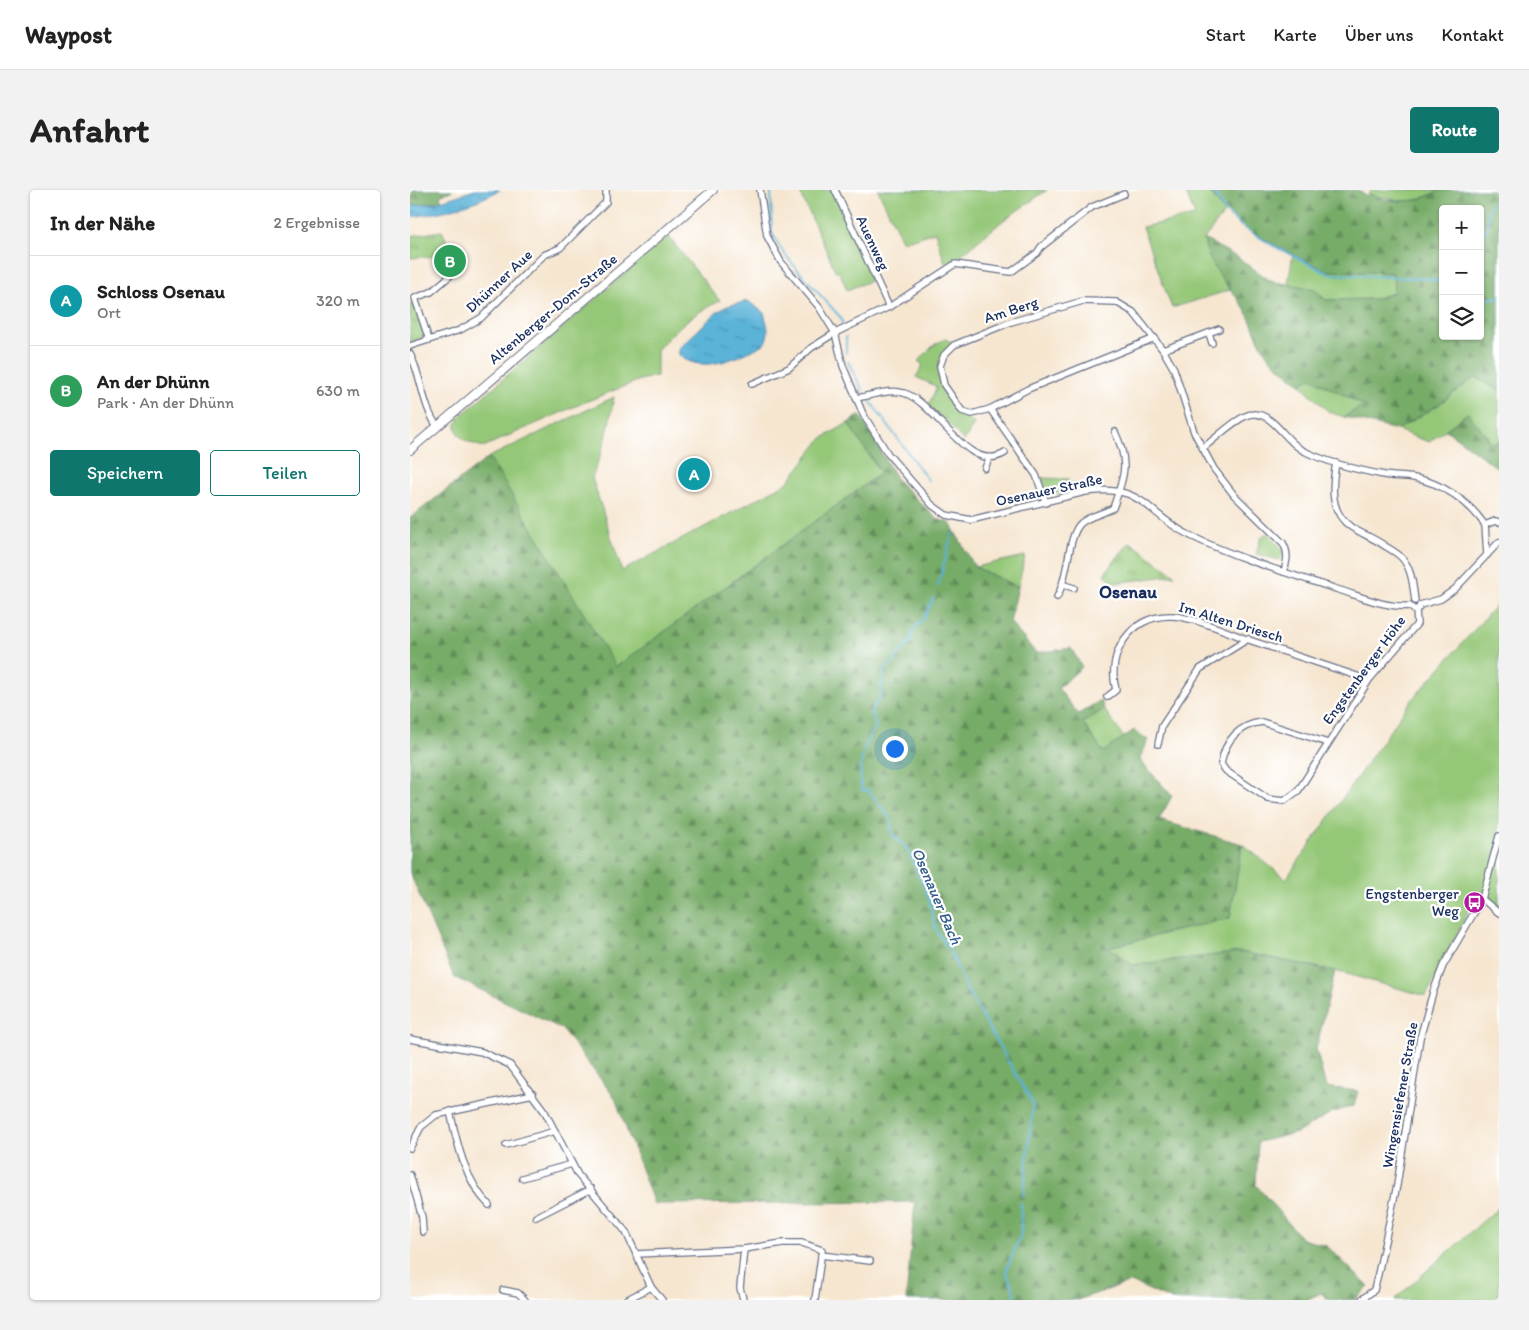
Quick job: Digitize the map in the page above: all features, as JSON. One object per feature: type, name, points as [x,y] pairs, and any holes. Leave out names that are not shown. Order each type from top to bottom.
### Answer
[{"type":"main road","name":"Altenberger-Dom-Straße","points":[[410,450],[714,190]]},
{"type":"street","name":"Dhünner Aue","points":[[410,346],[460,330],[481,318],[544,255],[560,248],[606,202],[606,190]]},
{"type":"street","name":"Osenauer Straße","points":[[760,190],[767,236],[781,262],[819,307],[835,333],[843,366],[856,398],[888,454],[932,505],[946,515],[971,520],[1085,492],[1104,489],[1119,490],[1138,498],[1188,535],[1284,572],[1383,604],[1410,606],[1441,599],[1455,589],[1499,542]]},
{"type":"street","name":"Auenweg","points":[[835,190],[889,307]]},
{"type":"street","points":[[752,384],[789,368],[812,348],[835,333],[889,307],[955,264],[1006,272],[1016,270],[1037,253],[1041,247],[1092,207],[1124,194]]},
{"type":"street","points":[[430,340],[413,299],[431,292],[452,276]]},
{"type":"street","name":"Am Berg","points":[[990,409],[972,414],[962,411],[944,385],[940,366],[944,355],[954,345],[1011,322],[1083,301],[1116,302],[1133,312],[1163,350],[1174,369],[1194,432],[1214,468],[1234,496],[1283,543],[1287,551],[1288,560],[1284,572]]},
{"type":"street","points":[[1163,350],[1219,329]]},
{"type":"street","points":[[1209,333],[1212,343]]},
{"type":"street","points":[[1046,502],[1036,475],[990,409],[1028,389],[1155,338]]},
{"type":"street","points":[[411,359],[430,415],[438,426]]},
{"type":"street","points":[[856,398],[879,395],[892,390],[906,393],[920,401],[944,423],[960,443],[989,459]]},
{"type":"street","points":[[1203,448],[1242,418],[1251,414],[1262,415],[1300,450],[1317,458],[1385,475],[1431,481],[1461,500],[1478,514],[1486,525],[1487,555]]},
{"type":"street","points":[[1058,597],[1064,585],[1074,534],[1080,524],[1092,516],[1113,508],[1126,464],[1123,449],[1115,432]]},
{"type":"street","points":[[985,468],[989,459],[1005,453]]},
{"type":"street","name":"Engstenberger Höhe","points":[[1328,743],[1262,722],[1254,723],[1245,725],[1228,743],[1221,764],[1226,771],[1268,799],[1284,801],[1298,791],[1369,680],[1417,624],[1417,605],[1409,570],[1401,557],[1379,542],[1349,526],[1334,503],[1332,486],[1336,463]]},
{"type":"street","points":[[1486,525],[1495,521],[1499,522]]},
{"type":"street","points":[[1064,585],[1074,588]]},
{"type":"street","name":"Im Alten Driesch","points":[[1107,697],[1116,690],[1114,682],[1115,657],[1129,630],[1149,618],[1171,615],[1369,680]]},
{"type":"street","points":[[1158,744],[1162,726],[1200,668],[1248,639]]},
{"type":"street","name":"Wingensiefener Straße","points":[[1361,1300],[1374,1290],[1378,1274],[1398,1176],[1420,1038],[1433,992],[1447,959],[1482,899],[1499,836]]},
{"type":"street","points":[[1482,899],[1499,913]]},
{"type":"street","points":[[410,1039],[482,1052],[510,1065],[533,1094],[572,1164],[619,1221],[651,1287],[662,1300]]},
{"type":"street","points":[[410,1148],[421,1127],[436,1115],[533,1094]]},
{"type":"street","points":[[450,1111],[461,1156],[480,1196],[489,1205]]},
{"type":"street","points":[[506,1146],[555,1131]]},
{"type":"street","points":[[522,1178],[572,1164]]},
{"type":"street","points":[[410,1175],[422,1217],[423,1232]]},
{"type":"street","points":[[536,1217],[591,1189]]},
{"type":"street","points":[[636,1254],[744,1249],[783,1243],[802,1243],[822,1250],[815,1300]]},
{"type":"street","points":[[743,1299],[740,1288],[744,1249]]},
{"type":"street","points":[[821,1255],[870,1261]]},
{"type":"street","points":[[626,1300],[651,1287]]},
{"type":"street","points":[[502,1290],[518,1293],[525,1300]]},
{"type":"green space","points":[[410,190],[453,190],[440,196],[442,201],[410,206]]},
{"type":"green space","points":[[799,190],[832,190],[872,280],[847,290],[839,271],[836,272]]},
{"type":"green space","points":[[878,190],[1047,190],[1005,219],[961,255],[959,259],[945,263],[935,232],[903,242]]},
{"type":"green space","points":[[1185,190],[1208,190],[1225,212],[1204,239],[1211,260],[1230,290],[1172,308],[1142,227],[1195,216]]},
{"type":"green space","points":[[1208,190],[1358,190],[1366,196],[1370,194],[1385,200],[1402,201],[1418,200],[1442,190],[1499,190],[1499,390],[1475,377],[1438,405],[1397,430],[1344,417],[1363,405],[1311,378],[1300,384],[1271,360],[1261,344],[1244,308],[1214,267],[1204,239],[1237,257],[1271,281],[1315,289],[1325,300],[1375,299],[1394,293],[1393,273],[1328,271],[1297,257],[1242,227],[1225,212]]},
{"type":"green space","points":[[1371,190],[1442,190],[1418,200],[1402,201],[1368,195]]},
{"type":"green space","points":[[442,231],[452,252],[450,255],[457,264],[450,271],[445,263],[442,264],[439,256],[410,258],[410,236]]},
{"type":"green space","points":[[668,236],[720,301],[686,322],[657,350],[657,376],[640,380],[585,402],[483,447],[468,442],[461,437],[456,429],[458,418]]},
{"type":"green space","points":[[1293,254],[1328,271],[1393,273],[1394,292],[1375,299],[1325,300],[1315,289],[1288,284]]},
{"type":"green space","points":[[410,303],[415,305],[425,336],[410,343]]},
{"type":"green space","points":[[945,339],[954,343],[942,356],[939,363],[938,376],[940,383],[956,409],[974,424],[964,441],[948,423],[928,406],[937,387],[916,377],[923,365],[918,361],[934,345]]},
{"type":"green space","points":[[1475,377],[1499,390],[1499,441],[1493,444],[1468,413],[1429,442],[1397,430],[1438,405]]},
{"type":"green space","points":[[1310,378],[1364,405],[1344,417],[1329,412],[1300,384]]},
{"type":"green space","points":[[614,397],[606,439],[592,478],[622,571],[787,483],[821,439],[848,423],[881,473],[615,668],[489,457]]},
{"type":"green space","points":[[1468,413],[1493,444],[1499,441],[1499,469],[1446,430]]},
{"type":"green space","points":[[860,415],[897,480],[937,519],[950,523],[975,567],[1018,587],[1010,622],[1036,653],[1071,648],[1082,667],[1058,688],[1078,714],[1101,700],[1104,709],[1083,723],[1103,752],[1134,730],[1148,740],[1140,760],[1172,796],[1159,820],[1242,844],[1230,918],[1109,947],[1132,965],[1241,952],[1335,971],[1316,1049],[1326,1087],[1358,1091],[1354,1106],[1331,1113],[1297,1133],[1258,1142],[1256,1185],[1302,1239],[1327,1246],[1369,1287],[1354,1300],[1329,1300],[1321,1293],[1306,1300],[1172,1300],[1131,1282],[1077,1300],[906,1300],[915,1202],[654,1204],[615,1098],[562,1029],[454,977],[410,873],[410,518],[489,457],[616,667],[881,473],[848,423]]},
{"type":"green space","points":[[1042,478],[1068,479],[1069,483],[1090,485],[1054,494],[1046,488]]},
{"type":"green space","points":[[1267,533],[1281,547],[1283,556],[1279,560],[1256,554],[1261,538]]},
{"type":"green space","points":[[1130,542],[1175,575],[1115,583],[1104,574]]},
{"type":"green space","points":[[1025,556],[1018,587],[975,567]]},
{"type":"green space","points":[[1499,602],[1499,910],[1478,891],[1426,996],[1335,971],[1241,952],[1132,965],[1108,947],[1230,918],[1242,844],[1286,879],[1410,702]]},
{"type":"green space","points":[[1104,709],[1124,738],[1103,753],[1083,723]]},
{"type":"green space","points":[[1499,1207],[1499,1300],[1394,1300]]},
{"type":"water","points":[[475,190],[500,190],[456,208],[410,217],[410,206],[434,203]]},
{"type":"water","points":[[748,301],[764,313],[768,332],[764,344],[745,354],[710,364],[688,361],[679,355],[679,348],[716,313],[727,306]]},
{"type":"waterway","name":"Osenauer Bach","points":[[771,190],[772,233],[783,252],[841,318],[843,325]]},
{"type":"waterway","points":[[1212,190],[1226,212],[1240,225],[1270,244],[1329,274],[1439,281]]},
{"type":"waterway","points":[[1484,233],[1488,227],[1488,210],[1499,196]]},
{"type":"waterway","points":[[1484,299],[1499,297]]},
{"type":"waterway","name":"Osenauer Bach","points":[[846,337],[846,353]]},
{"type":"waterway","name":"Osenauer Bach","points":[[848,362],[863,391]]},
{"type":"waterway","name":"Osenauer Bach","points":[[870,401],[928,480]]},
{"type":"waterway","name":"Osenauer Bach","points":[[938,586],[952,534]]},
{"type":"waterway","name":"Osenauer Bach","points":[[933,598],[924,618],[913,630],[912,640],[898,655],[894,663],[884,669],[880,698],[871,711],[876,726],[871,733],[862,756],[860,773],[862,790],[868,790],[890,818],[892,834],[908,850],[928,896],[936,930],[950,951],[968,992],[1033,1104],[1023,1196]]},
{"type":"waterway","name":"Osenauer Bach","points":[[1015,1300],[1016,1297],[1006,1270],[1021,1234],[1021,1203]]},
{"type":"place","name":"An der Dhünn","points":[[450,261]]},
{"type":"place","name":"Schloss Osenau","points":[[694,474]]},
{"type":"place","name":"Engstenberger Weg","points":[[1475,903]]},
{"type":"district","name":"Osenau","points":[[1128,592]]}]
